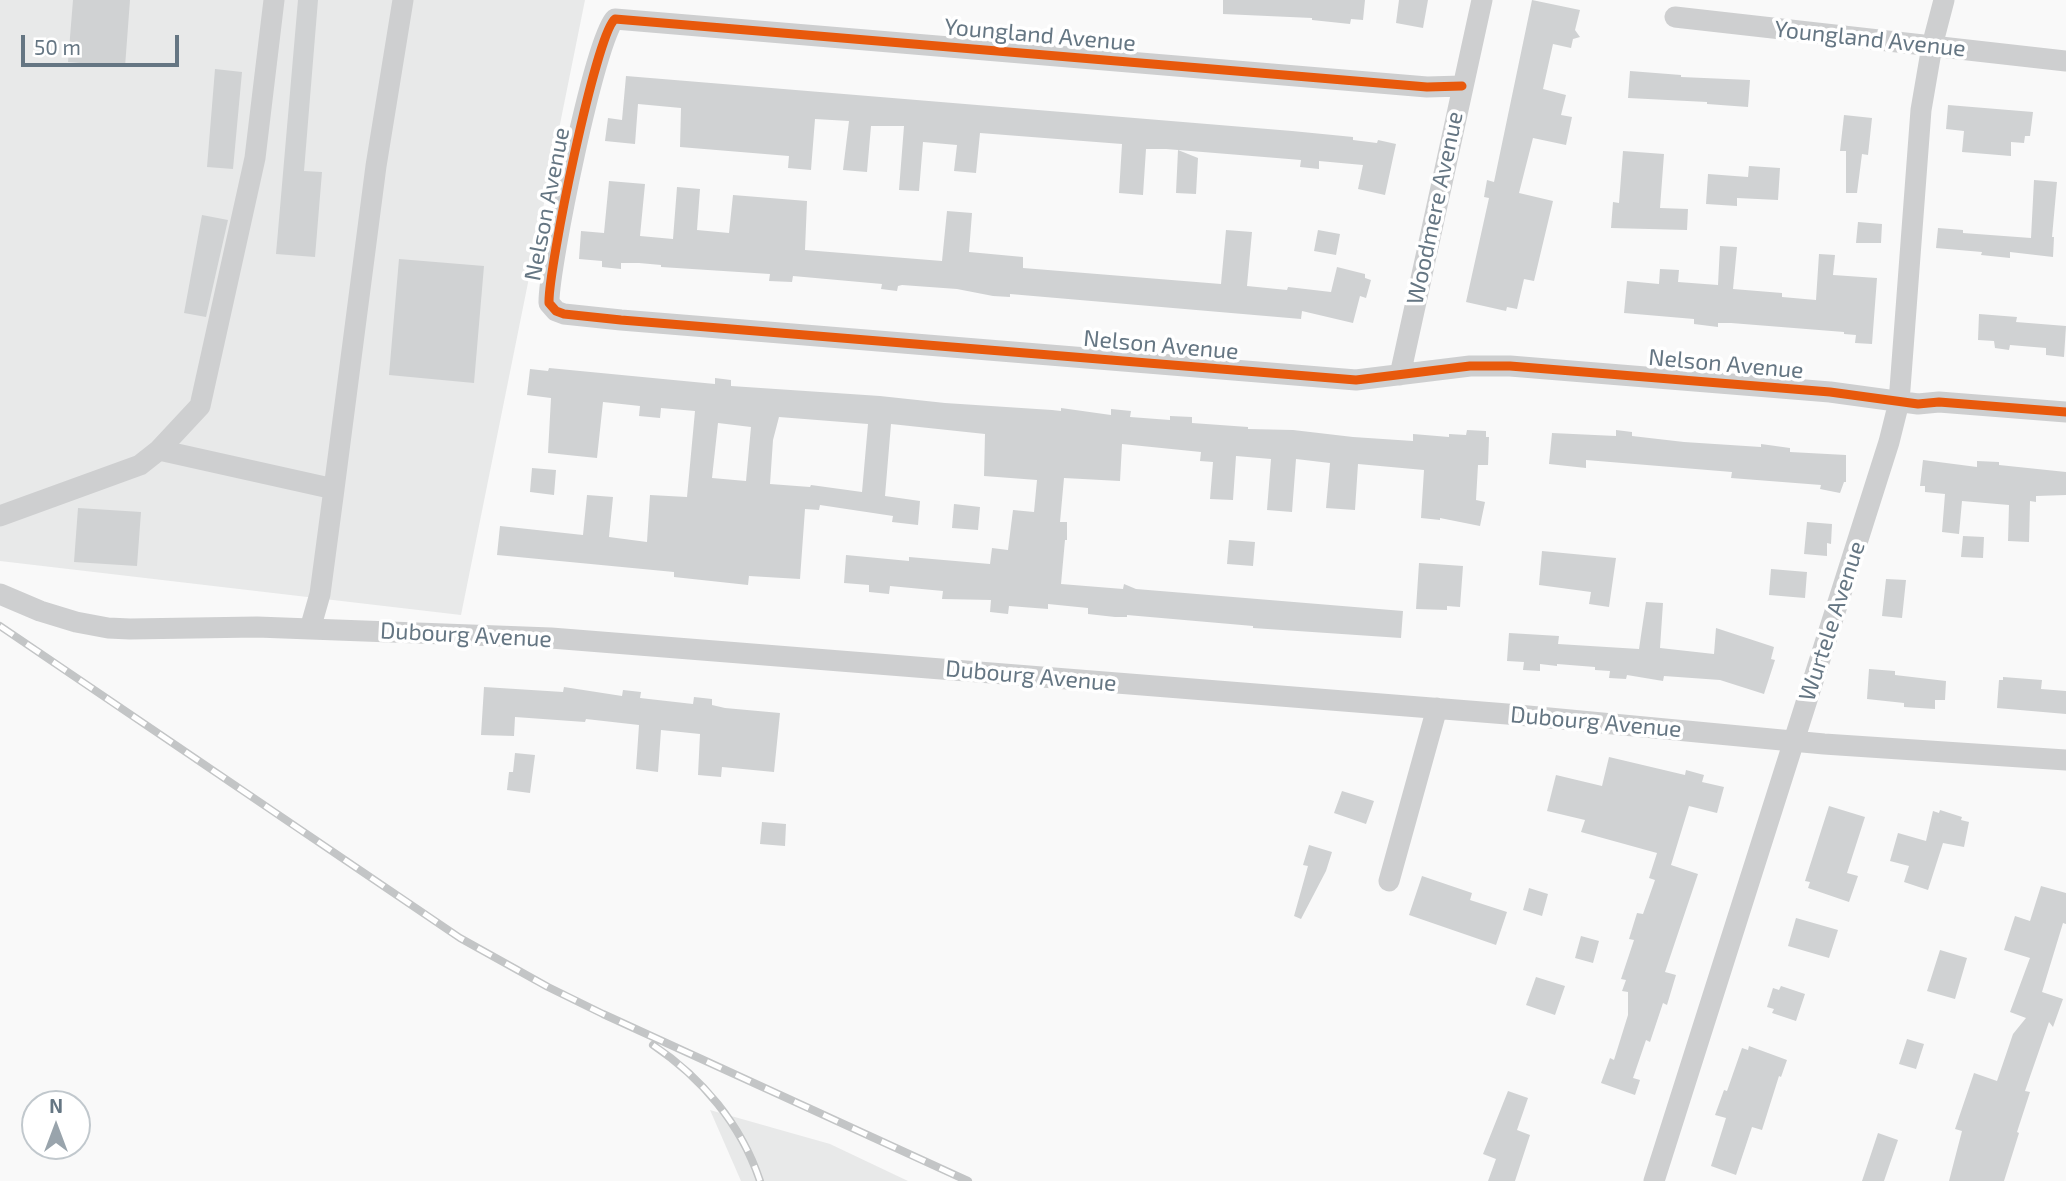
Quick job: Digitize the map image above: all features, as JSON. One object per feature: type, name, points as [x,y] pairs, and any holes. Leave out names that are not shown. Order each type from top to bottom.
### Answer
[{"type":"street","points":[[0,516],[140,465],[159,450],[200,406],[254,158],[274,0]]},
{"type":"street","points":[[310,629],[320,594],[376,166],[403,0]]},
{"type":"street","name":"Woodmere Avenue","points":[[1400,375],[1482,0]]},
{"type":"street","name":"Wurtele Avenue","points":[[1654,1181],[1795,741],[1889,442],[1899,402],[1921,110],[1932,46],[1944,0]]},
{"type":"street","name":"Youngland Avenue","points":[[1675,17],[2066,61]]},
{"type":"street","name":"Youngland Avenue","points":[[615,19],[1427,87],[1462,86]]},
{"type":"street","name":"Nelson Avenue","points":[[615,19],[610,23],[597,59],[558,235],[548,286],[549,303],[556,311],[621,320],[1356,380],[1470,366],[1510,366],[1830,392],[1899,402],[1939,402],[2066,412]]},
{"type":"street","points":[[159,450],[334,489]]},
{"type":"street","name":"Dubourg Avenue","points":[[0,594],[40,611],[108,628],[310,629],[551,638],[2066,761]]},
{"type":"street","points":[[1390,881],[1437,708]]},
{"type":"shaded area","points":[[0,0],[585,0],[461,615],[0,561]]},
{"type":"shaded area","points":[[710,1110],[830,1144],[908,1181],[741,1181]]},
{"type":"building","points":[[73,0],[130,0],[125,67],[68,62]]},
{"type":"building","points":[[298,0],[318,0],[304,171],[322,172],[315,257],[276,254]]},
{"type":"building","points":[[1223,0],[1365,0],[1363,20],[1351,19],[1350,24],[1312,18],[1223,14]]},
{"type":"building","points":[[1399,0],[1428,0],[1423,28],[1396,23]]},
{"type":"building","points":[[1532,0],[1580,10],[1575,30],[1580,37],[1573,39],[1571,48],[1553,44],[1543,89],[1566,95],[1561,115],[1572,117],[1566,145],[1533,138],[1519,193],[1553,201],[1534,281],[1524,279],[1517,309],[1507,307],[1506,311],[1466,302],[1489,198],[1484,197],[1487,180],[1494,182]]},
{"type":"building","points":[[215,69],[242,72],[233,169],[207,167]]},
{"type":"building","points":[[1630,71],[1681,77],[1750,80],[1748,107],[1628,98]]},
{"type":"building","points":[[626,76],[1292,131],[1396,144],[1385,195],[1358,189],[1363,165],[1319,161],[1319,169],[1300,167],[1301,160],[1166,149],[1146,149],[1143,195],[1119,193],[1122,144],[980,133],[976,173],[954,171],[957,145],[923,142],[919,191],[899,190],[904,126],[871,126],[867,172],[843,170],[849,121],[815,119],[811,170],[788,168],[789,156],[680,147],[681,108],[638,104],[635,144],[605,141],[608,118],[622,120]]},
{"type":"building","points":[[1948,105],[2033,112],[2030,136],[2025,136],[2024,143],[2011,142],[2011,156],[1962,152],[1964,131],[1946,129]]},
{"type":"building","points":[[1844,115],[1872,118],[1868,155],[1862,154],[1857,193],[1846,193],[1846,151],[1840,151]]},
{"type":"building","points":[[1178,150],[1198,158],[1196,194],[1176,193]]},
{"type":"building","points":[[1623,151],[1664,154],[1660,208],[1688,209],[1687,230],[1611,228],[1613,202],[1619,203]]},
{"type":"building","points":[[1749,166],[1780,168],[1778,200],[1737,198],[1737,206],[1706,204],[1708,174],[1748,177]]},
{"type":"building","points":[[2034,180],[2057,182],[2053,257],[2010,252],[2010,258],[1981,255],[1982,252],[1936,248],[1938,228],[1963,230],[1963,233],[2031,238]]},
{"type":"building","points":[[609,181],[645,184],[640,236],[673,239],[677,187],[700,189],[697,230],[729,233],[733,195],[807,201],[805,250],[942,261],[947,211],[972,213],[969,252],[1023,257],[1023,268],[1221,284],[1226,230],[1252,232],[1247,286],[1331,292],[1337,267],[1365,274],[1365,278],[1371,280],[1366,298],[1360,296],[1353,323],[1302,311],[1301,319],[1010,294],[1010,297],[993,296],[957,289],[902,285],[898,286],[897,291],[881,289],[882,284],[793,276],[792,282],[769,281],[770,274],[661,267],[639,263],[621,263],[621,269],[602,267],[602,261],[579,259],[581,231],[604,233]]},
{"type":"building","points":[[202,215],[228,220],[206,317],[184,313]]},
{"type":"building","points":[[1858,222],[1882,224],[1881,243],[1856,243]]},
{"type":"building","points":[[1318,230],[1340,234],[1336,255],[1314,251]]},
{"type":"building","points":[[1720,246],[1737,247],[1733,289],[1782,293],[1782,297],[1816,300],[1819,254],[1835,255],[1833,275],[1877,278],[1872,344],[1855,343],[1856,335],[1844,332],[1731,323],[1718,323],[1718,327],[1694,324],[1694,319],[1624,313],[1627,281],[1659,284],[1660,269],[1679,270],[1678,282],[1718,285]]},
{"type":"building","points":[[399,259],[484,266],[474,383],[389,375]]},
{"type":"building","points":[[1979,314],[2017,317],[2016,322],[2066,326],[2064,357],[2046,355],[2046,348],[2010,345],[2009,350],[1995,348],[1994,341],[1978,340]]},
{"type":"building","points":[[549,368],[715,384],[715,378],[731,380],[731,386],[1061,411],[1061,408],[1111,415],[1111,409],[1131,411],[1130,417],[1170,420],[1170,416],[1192,417],[1192,423],[1413,441],[1413,434],[1449,437],[1449,434],[1466,435],[1467,430],[1486,431],[1486,437],[1489,437],[1488,465],[1478,465],[1476,500],[1485,502],[1480,526],[1440,518],[1421,518],[1424,470],[1358,464],[1355,510],[1326,508],[1330,463],[1296,459],[1292,512],[1267,510],[1271,459],[1236,456],[1233,500],[1210,499],[1213,462],[1200,461],[1201,452],[1122,444],[1120,481],[1064,478],[1060,522],[1067,522],[1067,540],[1061,584],[1123,589],[1124,584],[1136,589],[1403,611],[1401,638],[1253,628],[1127,615],[1115,617],[1088,614],[1088,608],[1048,604],[1048,609],[1009,606],[1008,614],[990,612],[991,600],[942,599],[943,591],[890,586],[889,594],[869,592],[869,585],[844,583],[846,555],[990,564],[992,548],[1008,550],[1013,510],[1034,512],[1037,480],[984,476],[985,434],[891,424],[885,496],[920,501],[918,525],[892,522],[893,516],[820,505],[819,510],[805,509],[800,579],[749,576],[748,585],[674,577],[674,572],[497,555],[500,526],[583,535],[587,495],[613,497],[609,537],[647,542],[650,495],[687,497],[695,411],[661,408],[660,418],[639,416],[640,406],[603,402],[597,458],[548,453],[551,398],[527,395],[530,369],[548,371]],"holes":[[[779,417],[868,424],[862,492],[811,485],[770,484],[773,440]],[[718,423],[751,427],[746,481],[712,478]]]},
{"type":"building","points":[[1616,430],[1632,432],[1632,436],[1684,442],[1761,447],[1761,444],[1790,448],[1790,452],[1846,455],[1846,482],[1840,493],[1820,489],[1821,485],[1731,478],[1732,472],[1586,460],[1586,468],[1549,464],[1552,433],[1616,436]]},
{"type":"building","points":[[1923,460],[1977,467],[1977,461],[1999,462],[1999,465],[2066,472],[2066,495],[2036,496],[2036,502],[2030,501],[2029,542],[2008,541],[2009,505],[1962,501],[1959,534],[1942,532],[1945,494],[1925,492],[1925,486],[1920,486]]},
{"type":"building","points":[[532,468],[556,470],[554,495],[530,492]]},
{"type":"building","points":[[954,504],[980,507],[978,530],[952,528]]},
{"type":"building","points":[[78,508],[141,512],[137,566],[74,562]]},
{"type":"building","points":[[1807,522],[1832,524],[1827,556],[1804,554]]},
{"type":"building","points":[[1963,536],[1984,537],[1983,558],[1961,557]]},
{"type":"building","points":[[1229,540],[1255,542],[1253,566],[1227,564]]},
{"type":"building","points":[[1542,551],[1616,558],[1609,607],[1589,604],[1591,592],[1539,585]]},
{"type":"building","points":[[1419,563],[1463,566],[1460,607],[1447,606],[1447,610],[1416,609]]},
{"type":"building","points":[[1771,569],[1807,572],[1805,598],[1769,595]]},
{"type":"building","points":[[1886,579],[1906,580],[1902,618],[1882,616]]},
{"type":"building","points":[[1646,602],[1663,603],[1660,648],[1714,654],[1716,628],[1774,647],[1771,659],[1775,660],[1764,694],[1720,680],[1664,676],[1663,681],[1627,675],[1626,679],[1609,678],[1610,671],[1595,670],[1595,667],[1540,664],[1540,671],[1523,670],[1524,662],[1507,661],[1509,633],[1559,636],[1558,644],[1639,649]]},
{"type":"building","points":[[1869,669],[1946,681],[1945,700],[1935,700],[1935,709],[1904,707],[1904,703],[1867,699]]},
{"type":"building","points":[[2003,677],[2042,680],[2041,689],[2066,691],[2066,714],[1997,708],[1999,680],[2003,680]]},
{"type":"building","points":[[484,687],[563,692],[564,687],[622,696],[623,690],[641,692],[640,698],[693,704],[694,697],[712,699],[712,705],[725,708],[780,713],[774,772],[722,767],[721,777],[698,775],[700,734],[661,730],[658,772],[636,769],[639,725],[586,719],[585,722],[515,717],[514,736],[481,735]]},
{"type":"building","points":[[515,753],[535,755],[530,793],[507,790]]},
{"type":"building","points":[[1609,757],[1685,775],[1686,770],[1704,775],[1702,782],[1724,787],[1717,813],[1689,806],[1671,865],[1698,874],[1665,972],[1676,975],[1667,1005],[1663,1003],[1650,1042],[1646,1040],[1633,1078],[1640,1080],[1635,1095],[1601,1083],[1610,1058],[1614,1060],[1628,1015],[1628,992],[1622,991],[1626,980],[1621,979],[1634,940],[1629,939],[1637,913],[1643,914],[1655,880],[1649,878],[1657,853],[1581,832],[1585,820],[1547,811],[1556,775],[1602,786]]},
{"type":"building","points":[[1342,791],[1374,801],[1366,824],[1334,813]]},
{"type":"building","points":[[1829,806],[1865,817],[1847,873],[1858,876],[1849,902],[1808,888],[1810,882],[1805,881]]},
{"type":"building","points":[[1940,810],[1969,822],[1964,847],[1943,843],[1928,890],[1904,882],[1909,866],[1890,861],[1898,833],[1926,841],[1933,811],[1939,813]]},
{"type":"building","points":[[762,822],[786,824],[785,846],[760,844]]},
{"type":"building","points":[[1309,845],[1332,852],[1326,871],[1301,919],[1294,916],[1308,866],[1303,865]]},
{"type":"building","points":[[1422,876],[1472,893],[1470,900],[1507,912],[1496,945],[1409,915]]},
{"type":"building","points":[[2041,886],[2066,893],[2066,924],[2063,923],[2042,992],[2063,999],[2053,1027],[2049,1022],[2025,1091],[2030,1092],[2004,1181],[1949,1181],[1962,1131],[1955,1129],[1974,1073],[1997,1081],[2013,1034],[2026,1018],[2010,1012],[2030,958],[2004,950],[2015,916],[2030,921]]},
{"type":"building","points":[[1529,888],[1548,894],[1542,916],[1523,910]]},
{"type":"building","points":[[1796,918],[1838,930],[1829,958],[1788,946]]},
{"type":"building","points":[[1581,936],[1599,941],[1593,963],[1575,958]]},
{"type":"building","points":[[1940,950],[1967,958],[1955,999],[1927,991]]},
{"type":"building","points":[[1536,977],[1565,986],[1555,1015],[1526,1005]]},
{"type":"building","points":[[1781,986],[1805,994],[1796,1021],[1772,1013],[1774,1009],[1767,1007],[1773,988],[1779,990]]},
{"type":"building","points":[[1907,1039],[1924,1044],[1916,1069],[1899,1064]]},
{"type":"building","points":[[1749,1046],[1787,1060],[1781,1077],[1779,1076],[1762,1130],[1752,1127],[1736,1175],[1711,1166],[1726,1118],[1715,1115],[1724,1090],[1727,1091],[1742,1048],[1748,1050]]},
{"type":"building","points":[[1508,1091],[1528,1098],[1517,1130],[1530,1135],[1515,1181],[1488,1181],[1496,1159],[1483,1154]]},
{"type":"building","points":[[1878,1133],[1898,1140],[1884,1181],[1862,1181]]},
{"type":"railway","points":[[0,626],[460,938],[603,1014],[968,1181]]},
{"type":"railway","points":[[653,1045],[688,1072],[718,1104],[742,1140],[760,1181]]},
{"type":"cycle path","points":[[1462,86],[1427,87],[615,19],[597,65],[574,154],[556,246],[549,303],[556,311],[564,314],[621,320],[1356,380],[1470,366],[1510,366],[1830,392],[1918,404],[1939,402],[2066,412]]}]
